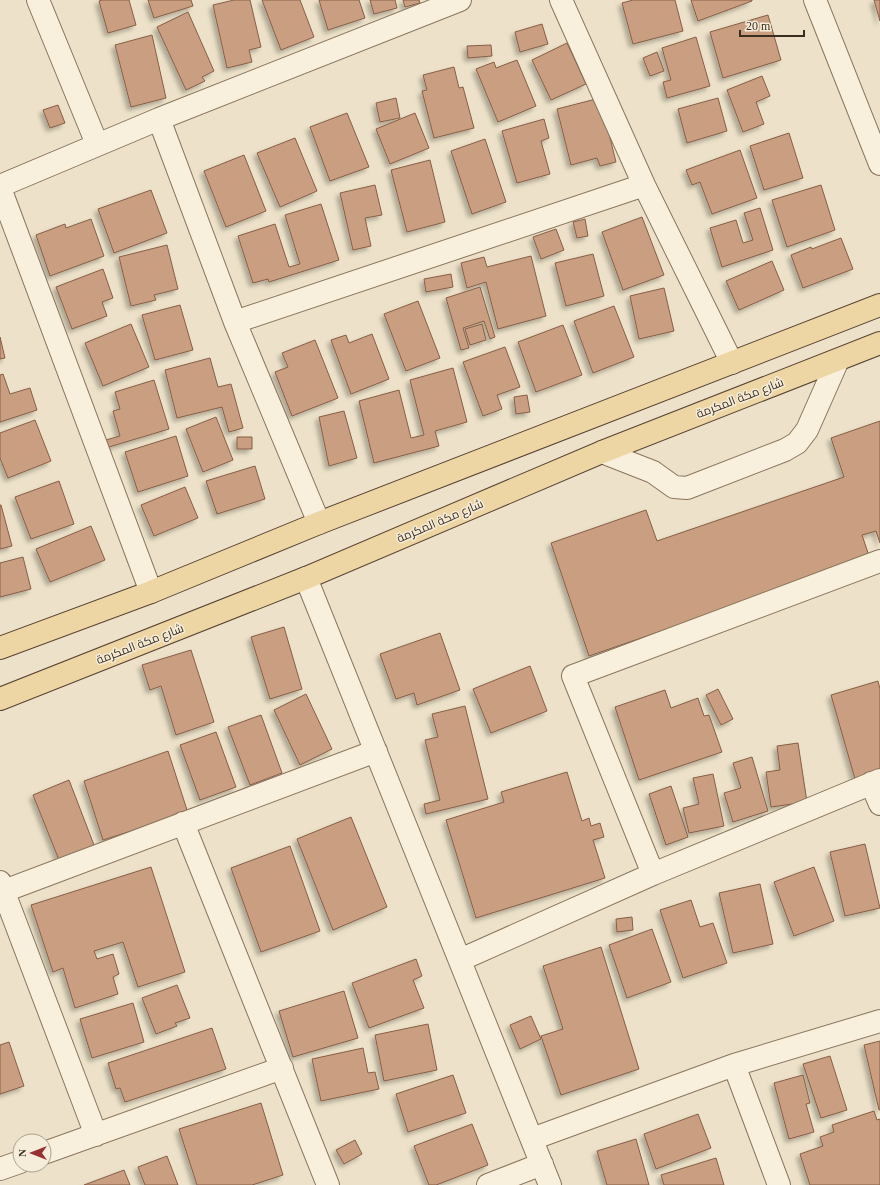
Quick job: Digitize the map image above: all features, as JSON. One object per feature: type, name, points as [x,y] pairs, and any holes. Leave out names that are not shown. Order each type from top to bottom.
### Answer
[{"type":"main road","points":[[0,648],[151,592],[319,523],[880,305]]},
{"type":"main road","name":"شارع مكة المكرمة","points":[[0,699],[306,578],[602,452],[880,343]]},
{"type":"street","points":[[38,0],[97,144]]},
{"type":"street","points":[[151,592],[0,187],[97,144],[460,0]]},
{"type":"street","points":[[560,0],[644,185],[732,363]]},
{"type":"street","points":[[815,0],[880,164]]},
{"type":"street","points":[[159,119],[235,322],[319,523]]},
{"type":"street","points":[[235,322],[644,185]]},
{"type":"street","points":[[602,452],[653,472],[674,487],[687,488],[785,450],[797,443],[807,430],[838,360]]},
{"type":"street","points":[[653,874],[573,676],[880,561]]},
{"type":"street","points":[[306,578],[550,1185]]},
{"type":"street","points":[[96,1135],[2,887],[183,823],[376,751]]},
{"type":"street","points":[[460,960],[653,874],[876,781],[880,804]]},
{"type":"street","points":[[183,823],[328,1185]]},
{"type":"street","points":[[532,1140],[734,1065],[880,1021]]},
{"type":"street","points":[[734,1065],[779,1185]]},
{"type":"street","points":[[52,1150],[282,1068]]},
{"type":"street","points":[[488,1185],[542,1164]]},
{"type":"street","points":[[0,1169],[12,1165]]},
{"type":"building","points":[[129,0],[136,25],[108,33],[99,1]]},
{"type":"building","points":[[148,0],[191,0],[193,6],[154,18]]},
{"type":"building","points":[[234,0],[250,0],[261,47],[249,50],[252,62],[227,68],[213,5]]},
{"type":"building","points":[[262,0],[300,0],[314,37],[281,50]]},
{"type":"building","points":[[319,0],[359,0],[365,18],[328,30]]},
{"type":"building","points":[[370,0],[395,0],[397,8],[374,14]]},
{"type":"building","points":[[403,0],[419,0],[420,3],[405,7]]},
{"type":"building","points":[[633,0],[675,0],[683,31],[633,44],[622,3]]},
{"type":"building","points":[[691,0],[752,0],[752,1],[698,21]]},
{"type":"building","points":[[874,0],[880,0],[880,21]]},
{"type":"building","points":[[188,12],[214,71],[202,77],[205,81],[186,90],[157,27]]},
{"type":"building","points":[[768,15],[781,60],[723,78],[710,32]]},
{"type":"building","points":[[542,24],[548,44],[520,52],[515,32]]},
{"type":"building","points":[[152,35],[166,98],[131,107],[115,45]]},
{"type":"building","points":[[696,37],[710,86],[667,98],[663,82],[671,80],[662,48]]},
{"type":"building","points":[[567,43],[586,84],[551,100],[532,60]]},
{"type":"building","points":[[491,45],[492,56],[468,58],[467,46]]},
{"type":"building","points":[[657,52],[664,71],[650,76],[643,58]]},
{"type":"building","points":[[517,60],[536,106],[498,122],[476,69],[494,62],[496,68]]},
{"type":"building","points":[[454,67],[459,88],[463,87],[474,128],[434,138],[422,91],[427,90],[423,75]]},
{"type":"building","points":[[762,76],[770,96],[756,102],[764,124],[743,132],[727,90]]},
{"type":"building","points":[[396,98],[400,118],[380,122],[376,103]]},
{"type":"building","points":[[600,98],[616,162],[600,166],[597,158],[571,165],[557,109]]},
{"type":"building","points":[[718,98],[727,131],[687,143],[678,109]]},
{"type":"building","points":[[58,105],[65,123],[50,128],[43,110]]},
{"type":"building","points":[[347,113],[369,167],[330,181],[310,127]]},
{"type":"building","points":[[415,113],[429,148],[390,164],[376,129]]},
{"type":"building","points":[[544,119],[549,138],[541,141],[550,174],[517,183],[502,131]]},
{"type":"building","points":[[789,133],[803,178],[764,190],[750,146]]},
{"type":"building","points":[[295,138],[317,191],[280,207],[257,153]]},
{"type":"building","points":[[485,139],[506,202],[472,214],[451,151]]},
{"type":"building","points":[[740,150],[757,198],[712,214],[700,182],[692,185],[686,170]]},
{"type":"building","points":[[244,155],[266,211],[226,227],[204,171]]},
{"type":"building","points":[[430,160],[445,222],[407,232],[391,170]]},
{"type":"building","points":[[375,185],[382,215],[365,218],[371,246],[353,250],[340,193]]},
{"type":"building","points":[[821,185],[835,230],[787,247],[772,200]]},
{"type":"building","points":[[151,190],[167,233],[114,253],[98,209]]},
{"type":"building","points":[[321,204],[339,260],[269,282],[268,279],[253,283],[238,236],[275,224],[289,267],[300,264],[285,215]]},
{"type":"building","points":[[760,208],[773,250],[722,267],[710,228],[736,220],[743,243],[753,240],[744,213]]},
{"type":"building","points":[[642,217],[664,275],[623,290],[602,232]]},
{"type":"building","points":[[91,219],[104,256],[50,276],[36,235],[65,224],[66,228]]},
{"type":"building","points":[[585,219],[588,236],[577,238],[573,222]]},
{"type":"building","points":[[556,229],[564,250],[541,259],[533,237]]},
{"type":"building","points":[[841,238],[853,269],[803,288],[791,255]]},
{"type":"building","points":[[167,245],[178,289],[154,295],[156,300],[131,306],[119,257]]},
{"type":"building","points":[[593,254],[604,296],[566,306],[555,263]]},
{"type":"building","points":[[531,256],[546,316],[498,329],[486,282],[467,288],[461,263],[484,257],[487,267]]},
{"type":"building","points":[[772,261],[784,290],[739,310],[726,281]]},
{"type":"building","points":[[103,269],[113,298],[102,302],[107,316],[72,329],[56,287]]},
{"type":"building","points":[[451,274],[453,287],[426,292],[424,279]]},
{"type":"building","points":[[480,287],[495,337],[490,339],[484,321],[463,328],[469,348],[461,350],[446,298]]},
{"type":"building","points":[[664,288],[674,331],[639,339],[630,296]]},
{"type":"building","points":[[418,301],[440,358],[406,371],[384,314]]},
{"type":"building","points":[[180,305],[193,350],[155,360],[142,315]]},
{"type":"building","points":[[614,306],[634,357],[593,373],[574,321]]},
{"type":"building","points":[[131,324],[149,367],[103,386],[85,343]]},
{"type":"building","points":[[482,324],[486,340],[470,345],[465,329]]},
{"type":"building","points":[[563,325],[582,375],[536,392],[518,342]]},
{"type":"building","points":[[372,334],[389,379],[351,394],[331,340],[346,335],[349,343]]},
{"type":"building","points":[[0,337],[5,358],[0,359]]},
{"type":"building","points":[[315,340],[338,398],[292,416],[275,372],[288,367],[282,353]]},
{"type":"building","points":[[505,347],[520,387],[497,395],[502,409],[483,416],[463,362]]},
{"type":"building","points":[[210,358],[218,387],[231,384],[243,428],[229,432],[222,407],[177,418],[165,370]]},
{"type":"building","points":[[453,368],[467,422],[435,431],[439,446],[374,463],[359,401],[399,390],[411,438],[424,435],[410,380]]},
{"type":"building","points":[[3,374],[10,394],[30,388],[37,410],[0,422],[0,375]]},
{"type":"building","points":[[154,380],[169,429],[109,447],[106,440],[120,436],[113,411],[120,409],[115,392]]},
{"type":"building","points":[[527,395],[530,412],[516,414],[514,397]]},
{"type":"building","points":[[344,411],[357,458],[329,466],[319,417]]},
{"type":"building","points":[[216,417],[233,460],[203,472],[186,429]]},
{"type":"building","points":[[35,420],[51,461],[8,478],[0,458],[0,433]]},
{"type":"building","points":[[880,421],[880,543],[876,531],[862,535],[870,559],[589,656],[551,543],[646,510],[657,541],[844,477],[831,438]]},
{"type":"building","points":[[176,436],[188,476],[138,492],[125,452]]},
{"type":"building","points":[[237,437],[252,437],[252,449],[237,449]]},
{"type":"building","points":[[255,466],[265,499],[217,514],[206,481]]},
{"type":"building","points":[[59,481],[74,524],[31,539],[15,497]]},
{"type":"building","points":[[185,487],[198,518],[154,536],[141,505]]},
{"type":"building","points":[[0,505],[12,546],[0,549]]},
{"type":"building","points":[[91,526],[105,560],[50,582],[36,549]]},
{"type":"building","points":[[23,557],[31,589],[0,597],[0,563]]},
{"type":"building","points":[[284,627],[302,689],[270,699],[251,637]]},
{"type":"building","points":[[440,633],[460,690],[417,705],[414,693],[396,699],[380,654]]},
{"type":"building","points":[[191,650],[214,722],[176,735],[161,686],[150,690],[142,665]]},
{"type":"building","points":[[530,666],[547,711],[491,733],[473,689]]},
{"type":"building","points":[[878,681],[880,689],[880,772],[855,779],[831,695]]},
{"type":"building","points":[[718,689],[733,719],[721,725],[706,695]]},
{"type":"building","points":[[665,690],[671,708],[698,698],[704,716],[709,715],[722,752],[639,780],[615,707]]},
{"type":"building","points":[[306,694],[332,749],[300,765],[274,710]]},
{"type":"building","points":[[465,706],[488,799],[426,814],[424,804],[440,800],[425,740],[438,737],[432,714]]},
{"type":"building","points":[[261,715],[282,773],[250,785],[228,727]]},
{"type":"building","points":[[216,732],[236,787],[200,800],[180,745]]},
{"type":"building","points":[[798,743],[807,802],[771,807],[766,772],[780,770],[777,746]]},
{"type":"building","points":[[168,751],[188,813],[103,840],[84,781]]},
{"type":"building","points":[[752,757],[768,811],[733,822],[724,793],[741,788],[733,763]]},
{"type":"building","points":[[567,772],[582,821],[589,818],[591,826],[600,823],[604,837],[593,840],[605,878],[476,918],[446,820],[504,802],[501,792]]},
{"type":"building","points":[[713,774],[724,826],[689,833],[683,808],[699,804],[693,778]]},
{"type":"building","points":[[69,780],[94,845],[59,860],[33,795]]},
{"type":"building","points":[[671,786],[688,837],[666,845],[649,794]]},
{"type":"building","points":[[351,817],[387,907],[333,930],[297,839]]},
{"type":"building","points":[[865,844],[880,908],[845,916],[830,852]]},
{"type":"building","points":[[290,846],[320,931],[261,952],[231,868]]},
{"type":"building","points":[[151,867],[185,972],[138,987],[123,942],[94,951],[97,959],[113,954],[119,974],[113,977],[118,994],[75,1008],[63,968],[53,972],[31,905]]},
{"type":"building","points":[[814,867],[834,921],[794,936],[774,882]]},
{"type":"building","points":[[760,884],[773,944],[733,953],[719,893]]},
{"type":"building","points":[[691,900],[700,927],[713,923],[727,963],[683,978],[660,910]]},
{"type":"building","points":[[632,917],[633,930],[617,932],[616,919]]},
{"type":"building","points":[[652,929],[671,982],[627,998],[609,945]]},
{"type":"building","points":[[601,947],[639,1069],[561,1095],[541,1036],[563,1029],[543,966]]},
{"type":"building","points":[[416,959],[422,976],[413,980],[424,1008],[369,1028],[352,983]]},
{"type":"building","points":[[177,985],[190,1018],[175,1023],[177,1026],[156,1034],[142,998]]},
{"type":"building","points":[[344,991],[358,1038],[293,1057],[279,1011]]},
{"type":"building","points":[[133,1003],[144,1042],[92,1058],[80,1019]]},
{"type":"building","points":[[531,1016],[541,1039],[520,1049],[510,1025]]},
{"type":"building","points":[[428,1024],[437,1070],[384,1081],[375,1035]]},
{"type":"building","points":[[212,1028],[226,1069],[125,1102],[120,1088],[116,1089],[108,1063]]},
{"type":"building","points":[[880,1041],[880,1110],[879,1110],[864,1045]]},
{"type":"building","points":[[9,1042],[24,1086],[0,1094],[0,1045]]},
{"type":"building","points":[[363,1048],[368,1073],[375,1072],[379,1089],[321,1101],[312,1059]]},
{"type":"building","points":[[830,1056],[847,1110],[821,1118],[803,1064]]},
{"type":"building","points":[[453,1075],[466,1113],[408,1132],[396,1094]]},
{"type":"building","points":[[803,1075],[810,1103],[806,1104],[814,1132],[789,1139],[774,1083]]},
{"type":"building","points":[[261,1103],[283,1175],[252,1185],[197,1185],[179,1129]]},
{"type":"building","points":[[874,1111],[877,1120],[880,1119],[880,1185],[810,1185],[800,1154],[823,1146],[820,1137],[834,1132],[832,1125]]},
{"type":"building","points":[[698,1114],[711,1148],[656,1169],[644,1134]]},
{"type":"building","points":[[472,1124],[488,1165],[436,1185],[429,1185],[414,1146]]},
{"type":"building","points":[[636,1139],[649,1185],[607,1185],[597,1151]]},
{"type":"building","points":[[355,1140],[362,1154],[344,1164],[336,1150]]},
{"type":"building","points":[[167,1156],[178,1185],[145,1185],[138,1167]]},
{"type":"building","points":[[716,1158],[724,1185],[664,1185],[661,1175]]},
{"type":"building","points":[[124,1170],[130,1185],[84,1185]]}]
